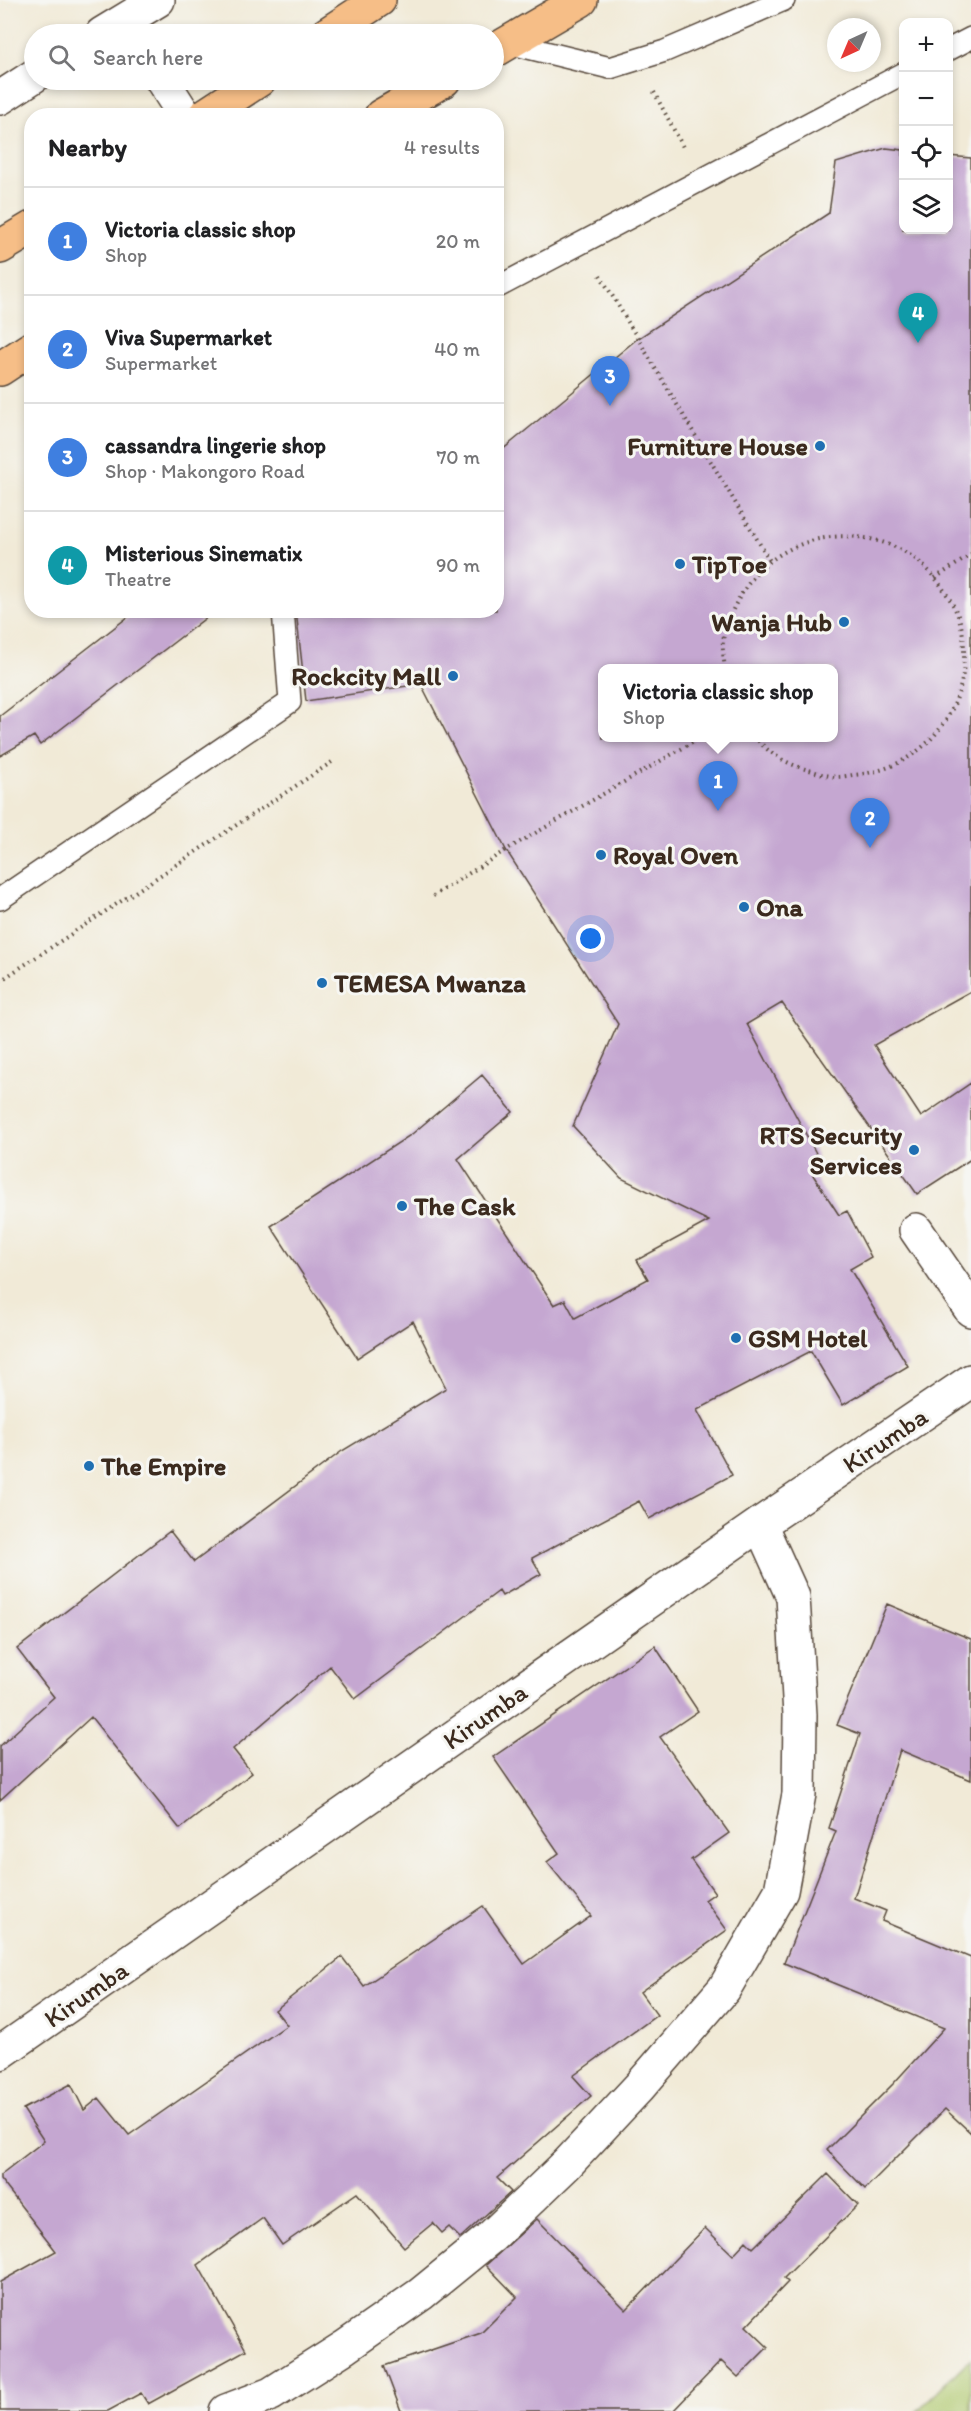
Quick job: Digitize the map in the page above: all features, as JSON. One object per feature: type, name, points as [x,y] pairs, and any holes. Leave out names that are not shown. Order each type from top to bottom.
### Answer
[{"type":"main road","points":[[342,24],[379,0]]},
{"type":"main road","points":[[504,45],[581,0]]},
{"type":"main road","points":[[216,108],[244,90]]},
{"type":"main road","points":[[395,108],[426,90]]},
{"type":"main road","points":[[0,247],[24,233]]},
{"type":"main road","points":[[0,369],[24,353]]},
{"type":"street","points":[[128,24],[158,0]]},
{"type":"street","points":[[0,98],[24,82]]},
{"type":"street","points":[[168,90],[180,108]]},
{"type":"street","points":[[916,1230],[971,1310]]},
{"type":"street","name":"Kirumba","points":[[0,2053],[760,1524],[971,1381]]},
{"type":"street","points":[[226,2411],[272,2394],[326,2359],[421,2294],[491,2237],[567,2164],[640,2086],[724,1989],[781,1890],[800,1794],[800,1715],[793,1597],[760,1524]]},
{"type":"lane","points":[[504,48],[610,68],[665,51],[784,0]]},
{"type":"lane","points":[[953,47],[971,38]]},
{"type":"lane","points":[[504,284],[899,76]]},
{"type":"lane","points":[[0,899],[290,702],[284,618]]},
{"type":"path","points":[[636,60],[701,180]]},
{"type":"path","points":[[582,243],[770,561]]},
{"type":"path","points":[[725,664],[723,641],[734,605],[755,573],[784,550],[823,537],[864,537],[903,551],[935,578],[957,613],[965,653],[960,694],[941,730],[911,758],[873,774],[832,777],[793,766],[759,742]]},
{"type":"path","points":[[935,578],[971,555]]},
{"type":"path","points":[[433,896],[506,850],[693,742]]},
{"type":"path","points":[[0,981],[332,762]]},
{"type":"green space","points":[[971,2358],[971,2411],[917,2411]]},
{"type":"building","name":"Rockcity Mall","points":[[886,148],[899,150],[899,234],[953,234],[953,156],[971,158],[971,991],[874,1045],[921,1117],[971,1083],[971,1159],[917,1194],[782,1003],[747,1024],[817,1155],[813,1175],[839,1215],[847,1211],[871,1257],[850,1269],[908,1366],[843,1405],[811,1351],[697,1410],[732,1475],[649,1519],[639,1501],[532,1558],[541,1574],[502,1596],[499,1591],[355,1699],[330,1666],[233,1749],[252,1773],[180,1829],[91,1717],[0,1800],[0,1746],[54,1697],[17,1649],[170,1531],[194,1562],[342,1451],[446,1388],[413,1321],[357,1358],[271,1226],[412,1134],[482,1075],[513,1112],[458,1159],[554,1305],[565,1300],[575,1318],[648,1279],[637,1260],[709,1221],[621,1178],[573,1126],[618,1024],[506,850],[421,684],[306,701],[297,618],[504,618],[504,448],[637,339],[829,213],[836,163]]},
{"type":"building","points":[[127,618],[206,618],[40,745],[34,736],[0,756],[0,716]]},
{"type":"building","points":[[887,1604],[971,1639],[971,1780],[900,1750],[854,1898],[886,1911],[882,1921],[971,1958],[971,2133],[945,2109],[865,2189],[827,2150],[893,2084],[944,2028],[784,1963],[836,1831],[829,1828],[860,1734],[837,1725]]},
{"type":"building","points":[[655,1646],[698,1711],[660,1737],[729,1833],[691,1860],[715,1893],[705,1900],[727,1930],[640,1992],[657,2015],[573,2076],[591,2096],[497,2178],[511,2192],[460,2238],[449,2227],[442,2233],[433,2223],[404,2247],[357,2193],[282,2245],[263,2218],[198,2265],[246,2350],[148,2404],[141,2393],[108,2411],[0,2411],[0,2282],[56,2251],[0,2179],[0,2175],[44,2141],[23,2109],[71,2084],[84,2110],[99,2098],[129,2135],[287,2025],[275,2010],[342,1957],[364,1986],[483,1906],[524,1964],[591,1916],[547,1862],[559,1853],[493,1757]]},
{"type":"building","points":[[828,2174],[858,2205],[784,2278],[788,2282],[746,2326],[768,2347],[738,2377],[721,2361],[673,2411],[401,2411],[384,2366],[481,2333],[517,2297],[486,2265],[537,2219],[626,2310],[705,2228],[733,2255],[746,2241],[753,2248]]},
{"type":"place","name":"Misterious Sinematix","points":[[918,343]]},
{"type":"place","name":"cassandra lingerie shop","points":[[610,406]]},
{"type":"place","name":"Furniture House","points":[[820,446]]},
{"type":"place","name":"TipToe","points":[[680,564]]},
{"type":"place","name":"Wanja Hub","points":[[844,622]]},
{"type":"place","name":"Rockcity Mall","points":[[453,676]]},
{"type":"place","name":"Victoria classic shop","points":[[718,811]]},
{"type":"place","name":"Viva Supermarket","points":[[870,848]]},
{"type":"place","name":"Royal Oven","points":[[601,855]]},
{"type":"place","name":"Ona","points":[[744,907]]},
{"type":"place","name":"TEMESA Mwanza","points":[[322,983]]},
{"type":"place","name":"RTS Security Services","points":[[914,1150]]},
{"type":"place","name":"The Cask","points":[[402,1206]]},
{"type":"place","name":"GSM Hotel","points":[[736,1338]]},
{"type":"place","name":"The Empire","points":[[89,1466]]}]
